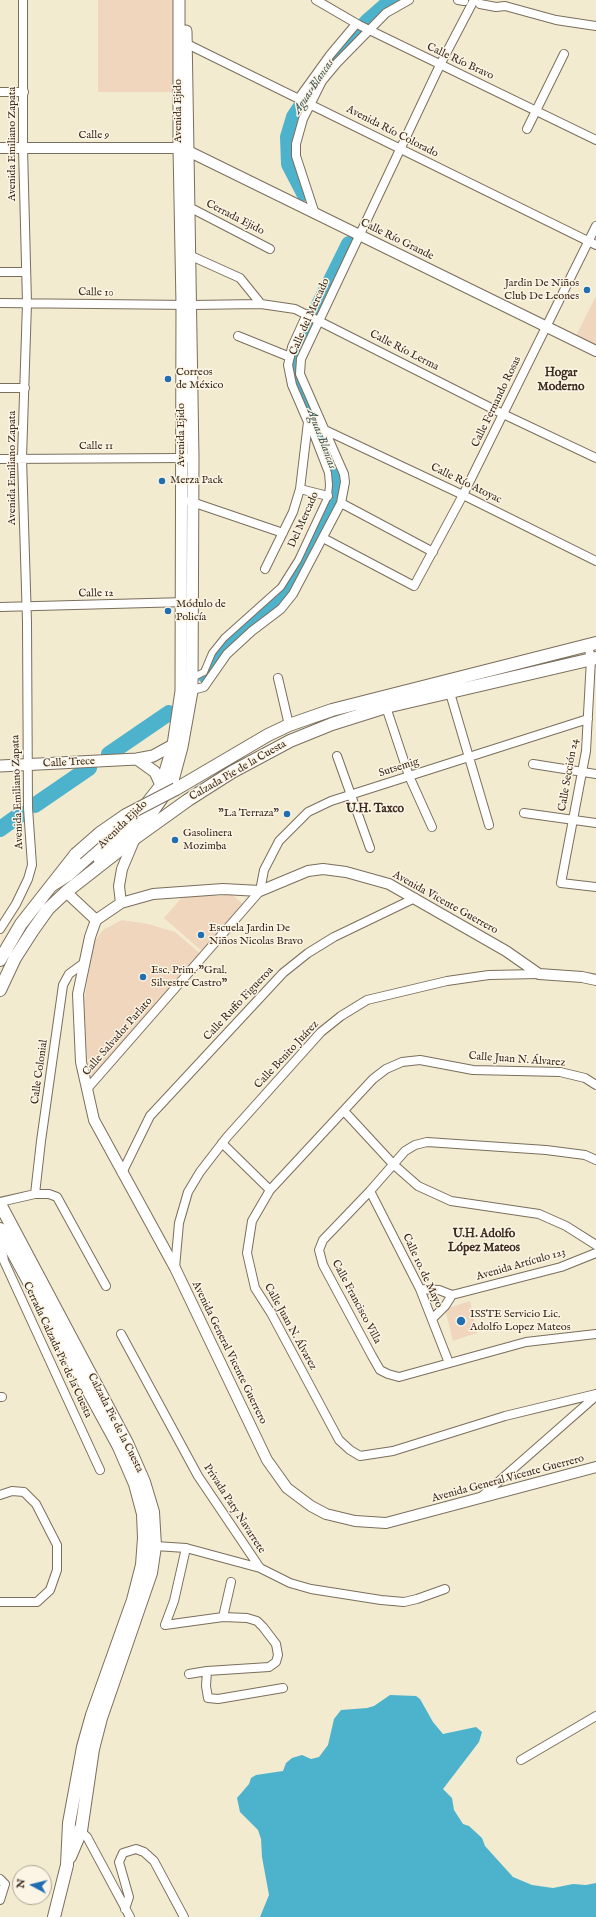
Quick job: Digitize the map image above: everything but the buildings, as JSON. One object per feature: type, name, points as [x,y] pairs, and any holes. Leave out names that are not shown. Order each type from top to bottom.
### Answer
[{"type":"main road","name":"Avenida Ejido","points":[[179,0],[183,42]]},
{"type":"main road","name":"Avenida Ejido","points":[[66,892],[74,880],[150,816],[172,784],[182,747],[186,691],[187,602],[193,502],[187,458],[187,305],[183,150],[183,42],[186,0]]},
{"type":"main road","name":"Avenida Ejido","points":[[183,150],[189,207],[187,305]]},
{"type":"main road","name":"Avenida Ejido","points":[[47,889],[69,875],[142,809],[161,785],[173,745],[186,691],[192,678],[181,501],[187,458]]},
{"type":"main road","name":"Calzada Pie de la Cuesta","points":[[0,960],[21,924],[76,854],[100,833],[126,815],[178,788],[229,757],[289,725],[352,704],[592,644]]},
{"type":"main road","name":"Calzada Pie de la Cuesta","points":[[0,990],[15,958],[33,930],[48,909],[66,892],[135,838],[188,800],[232,772],[290,741],[332,724],[386,707],[593,658]]},
{"type":"main road","name":"Calle Trece","points":[[0,766],[137,759],[153,756],[173,745]]},
{"type":"main road","points":[[137,759],[155,772],[161,785]]},
{"type":"main road","points":[[178,788],[188,800]]},
{"type":"main road","name":"Calzada Pie de la Cuesta","points":[[0,1203],[127,1443],[144,1482],[153,1512],[155,1546],[151,1573],[142,1603],[101,1718],[93,1749],[81,1831],[67,1865],[54,1917]]},
{"type":"main road","name":"Calzada Pie de la Cuesta","points":[[2,1233],[119,1447],[135,1484],[143,1514],[144,1538],[142,1565],[133,1600],[92,1715],[74,1790],[69,1823],[67,1865]]},
{"type":"street","name":"Avenida Emiliano Zapata","points":[[0,929],[16,904],[28,878],[32,865],[27,765],[27,606],[22,458],[27,303],[23,148],[23,0]]},
{"type":"street","name":"Calle Río Bravo","points":[[316,0],[357,24],[596,140]]},
{"type":"street","points":[[305,100],[337,63],[386,13],[409,0]]},
{"type":"street","points":[[505,6],[511,0]]},
{"type":"street","points":[[476,2],[496,7],[505,6],[556,20],[596,26]]},
{"type":"street","name":"Calle del Mercado","points":[[186,691],[204,687],[227,654],[252,631],[281,609],[293,594],[341,503],[345,482],[344,474],[300,374],[301,359],[314,317],[360,235],[440,65],[476,2]]},
{"type":"street","points":[[315,214],[296,156],[296,144],[303,119],[305,100],[330,55],[357,24]]},
{"type":"street","name":"Avenida Río Colorado","points":[[183,42],[305,100],[592,243]]},
{"type":"street","points":[[527,130],[564,54]]},
{"type":"street","points":[[0,92],[24,92]]},
{"type":"street","name":"Calle 9","points":[[0,148],[183,150]]},
{"type":"street","name":"Calle Río Grande","points":[[183,150],[596,351]]},
{"type":"street","name":"Cerrada Ejido","points":[[189,207],[270,250]]},
{"type":"street","name":"Calle Fernando Rosas","points":[[323,538],[414,586],[463,495],[547,327],[592,243],[596,226]]},
{"type":"street","points":[[189,254],[240,278],[261,304]]},
{"type":"street","points":[[0,272],[26,272]]},
{"type":"street","name":"Calle 10","points":[[0,303],[187,305]]},
{"type":"street","name":"Calle Río Lerma","points":[[187,305],[261,304],[284,306],[314,317],[503,414],[596,458]]},
{"type":"street","name":"Del Mercado","points":[[192,678],[204,672],[212,653],[224,638],[281,587],[298,560],[328,496],[328,473],[289,375],[290,356],[314,317]]},
{"type":"street","points":[[238,336],[290,356]]},
{"type":"street","points":[[0,388],[25,388]]},
{"type":"street","points":[[265,569],[293,512],[300,489],[308,422]]},
{"type":"street","name":"Calle Río Atoyac","points":[[325,430],[463,495],[596,561]]},
{"type":"street","name":"Calle 11","points":[[0,459],[187,458]]},
{"type":"street","points":[[300,489],[328,496]]},
{"type":"street","points":[[181,501],[193,502],[283,533]]},
{"type":"street","points":[[341,503],[433,552]]},
{"type":"street","name":"Calle 12","points":[[0,607],[187,602]]},
{"type":"street","name":"Calle Sección 24","points":[[592,644],[593,658],[586,752],[561,883],[596,887]]},
{"type":"street","points":[[278,678],[289,725]]},
{"type":"street","points":[[450,693],[489,825]]},
{"type":"street","points":[[386,707],[409,776],[432,827]]},
{"type":"street","name":"Sutsemig","points":[[260,890],[264,870],[279,841],[308,812],[331,801],[470,758],[588,719]]},
{"type":"street","points":[[337,756],[370,848]]},
{"type":"street","points":[[533,764],[596,774]]},
{"type":"street","points":[[524,813],[596,823]]},
{"type":"street","points":[[121,903],[119,886],[122,868],[135,838]]},
{"type":"street","name":"Avenida Vicente Guerrero","points":[[96,920],[121,903],[153,894],[223,889],[260,890],[308,871],[323,869],[346,872],[389,884],[506,951],[539,974]]},
{"type":"street","name":"Calle Salvador Parlato","points":[[87,1089],[260,890]]},
{"type":"street","points":[[66,892],[96,920]]},
{"type":"street","name":"Calle Ruffo Figueroa","points":[[122,1173],[150,1116],[283,973],[308,953],[334,937],[415,898]]},
{"type":"street","name":"Avenida General Vicente Guerrero","points":[[96,920],[90,937],[84,963],[78,1001],[81,1062],[94,1120],[175,1268],[267,1460],[287,1488],[311,1506],[326,1514],[355,1522],[386,1523],[596,1467]]},
{"type":"street","name":"Calle Colonial","points":[[35,1194],[63,985],[68,974],[84,963]]},
{"type":"street","points":[[539,974],[582,977],[596,980]]},
{"type":"street","name":"Calle Benito Juárez","points":[[175,1268],[179,1222],[188,1192],[200,1172],[222,1143],[321,1032],[341,1016],[367,1000],[447,981],[489,975],[539,974]]},
{"type":"street","name":"Calle Juan N. Álvarez","points":[[596,1085],[585,1078],[560,1072],[474,1070],[420,1060],[402,1062],[386,1068],[373,1079],[270,1190],[252,1221],[247,1253],[254,1288],[271,1313],[339,1440],[350,1450],[360,1456],[393,1451],[505,1416],[596,1395]]},
{"type":"street","points":[[344,1111],[393,1164],[418,1186],[451,1201],[539,1214],[566,1226],[596,1245]]},
{"type":"street","name":"Calle Francisco Villa","points":[[596,1160],[585,1155],[546,1150],[427,1142],[415,1145],[405,1151],[370,1191],[323,1240],[319,1250],[323,1265],[380,1370],[388,1374],[399,1377],[526,1342],[596,1334]]},
{"type":"street","points":[[222,1143],[270,1190]]},
{"type":"street","name":"Calle 1o. de Mayo","points":[[370,1191],[420,1289],[450,1363]]},
{"type":"street","points":[[0,1203],[35,1194],[49,1194],[57,1197],[106,1286]]},
{"type":"street","name":"Cerrada Calzada Pie de la Cuesta","points":[[2,1233],[2,1250],[4,1260],[100,1470]]},
{"type":"street","name":"Avenida Artículo 123","points":[[420,1289],[438,1290],[452,1295],[561,1267],[596,1253]]},
{"type":"street","points":[[432,1319],[445,1306],[452,1295]]},
{"type":"street","name":"Privada Paty Navarrete","points":[[121,1334],[198,1476],[260,1568],[290,1584],[311,1589],[381,1600],[404,1602],[445,1589]]},
{"type":"street","points":[[479,1499],[596,1395]]},
{"type":"street","points":[[0,1495],[12,1491],[24,1492],[36,1504],[57,1546],[57,1570],[50,1590],[37,1602],[0,1602]]},
{"type":"street","points":[[155,1546],[186,1548],[260,1568]]},
{"type":"street","points":[[186,1548],[174,1601],[166,1625],[223,1618],[247,1618],[257,1621],[276,1644],[278,1655],[276,1662],[269,1667],[207,1671],[189,1674]]},
{"type":"street","points":[[223,1618],[231,1582]]},
{"type":"street","points":[[207,1671],[206,1686],[208,1698],[218,1700],[283,1688]]},
{"type":"street","points":[[521,1760],[596,1716]]},
{"type":"street","points":[[69,1823],[81,1831],[91,1844],[130,1917]]},
{"type":"street","points":[[126,1909],[129,1897],[119,1862],[123,1853],[136,1849],[144,1852],[154,1861],[184,1917]]},
{"type":"street","points":[[0,1879],[5,1884],[0,1900]]},
{"type":"shaded area","points":[[98,0],[175,0],[174,92],[98,92]]},
{"type":"shaded area","points":[[596,296],[596,346],[576,336]]},
{"type":"shaded area","name":"Escuela Jardin De Niños Nicolas Bravo","points":[[230,893],[244,905],[203,952],[164,918],[184,895],[221,896]]},
{"type":"shaded area","points":[[122,920],[148,924],[175,932],[201,954],[89,1082],[84,1001],[94,942],[103,930]]},
{"type":"shaded area","name":"ISSTE Servicio Lic. Adolfo Lopez Mateos","points":[[470,1301],[477,1333],[453,1341],[445,1309]]},
{"type":"water","points":[[390,1695],[416,1696],[420,1699],[433,1722],[443,1734],[476,1727],[482,1732],[479,1742],[443,1789],[452,1798],[454,1810],[463,1824],[469,1826],[482,1838],[485,1846],[513,1877],[532,1885],[553,1888],[573,1884],[586,1885],[596,1883],[596,1917],[260,1917],[269,1895],[262,1857],[261,1839],[258,1830],[240,1812],[237,1798],[249,1784],[251,1778],[256,1775],[283,1771],[286,1763],[292,1758],[302,1755],[311,1759],[319,1757],[328,1745],[334,1719],[341,1710],[374,1706]]},
{"type":"waterway","name":"Aguas Blancas","points":[[304,193],[289,164],[288,137],[294,117],[334,57],[368,21],[392,0]]},
{"type":"waterway","name":"Aguas Blancas","points":[[206,676],[218,657],[232,641],[279,602],[310,549],[336,494],[335,473],[296,375],[294,360],[308,327],[349,244]]},
{"type":"waterway","name":"Aguas Blancas","points":[[109,754],[169,713]]},
{"type":"waterway","name":"Aguas Blancas","points":[[35,805],[89,768]]},
{"type":"waterway","name":"Aguas Blancas","points":[[0,829],[21,814]]},
{"type":"place","name":"Jardin De Niños Club De Leones","points":[[587,290]]},
{"type":"place","name":"Correos de México","points":[[168,379]]},
{"type":"place","name":"Merza Pack","points":[[162,481]]},
{"type":"place","name":"Módulo de Policía","points":[[168,611]]},
{"type":"place","name":"\"La Terraza\"","points":[[287,814]]},
{"type":"place","name":"Gasolinera Mozimba","points":[[175,840]]},
{"type":"place","name":"Escuela Jardin De Niños Nicolas Bravo","points":[[201,935]]},
{"type":"place","name":"Esc. Prim. \"Gral. Silvestre Castro\"","points":[[143,977]]},
{"type":"place","name":"ISSTE Servicio Lic. Adolfo Lopez Mateos","points":[[461,1321]]},
{"type":"district","name":"Hogar Moderno","points":[[561,381]]},
{"type":"district","name":"U.H. Taxco","points":[[375,810]]},
{"type":"district","name":"U.H. Adolfo López Mateos","points":[[484,1242]]}]
